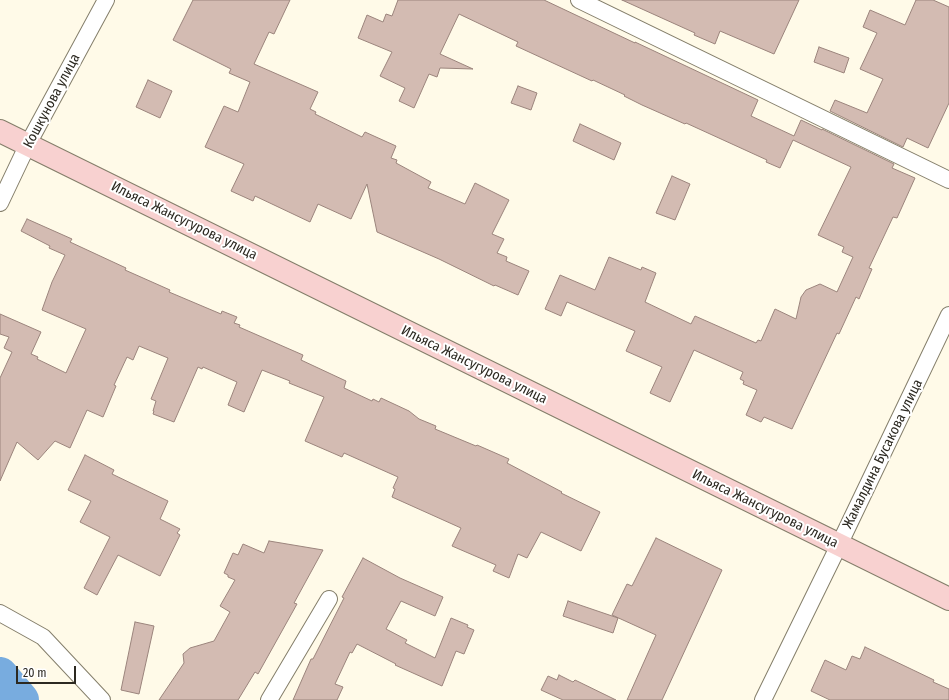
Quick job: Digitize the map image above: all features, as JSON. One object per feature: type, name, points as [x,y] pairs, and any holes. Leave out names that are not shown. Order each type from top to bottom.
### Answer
[{"type":"street","name":"Кошкунова улица","points":[[0,203],[28,144],[106,0]]},
{"type":"street","points":[[579,0],[949,180]]},
{"type":"street","name":"Ильяса Жансугурова улица","points":[[0,130],[949,599]]},
{"type":"street","name":"Жамалдина Бусакова улица","points":[[763,700],[949,315]]},
{"type":"street","points":[[269,700],[329,599]]},
{"type":"street","points":[[0,613],[43,637],[102,700]]},
{"type":"building","points":[[193,0],[290,0],[274,34],[269,32],[254,64],[318,92],[310,109],[316,112],[315,114],[362,137],[365,132],[396,146],[391,158],[397,160],[396,163],[431,182],[428,188],[465,204],[475,183],[509,200],[492,234],[504,239],[497,253],[507,257],[506,261],[529,271],[518,295],[495,285],[494,286],[439,259],[377,232],[367,184],[351,219],[318,204],[310,222],[255,196],[253,201],[231,191],[244,164],[205,147],[224,106],[238,112],[250,82],[229,73],[231,69],[173,40]]},
{"type":"building","points":[[398,0],[544,0],[758,100],[751,116],[794,136],[801,120],[894,164],[892,168],[915,178],[897,218],[893,217],[869,268],[872,269],[859,299],[856,297],[839,334],[837,333],[792,429],[764,417],[761,422],[746,415],[757,390],[743,384],[744,381],[740,379],[743,372],[694,350],[670,402],[650,393],[662,367],[626,351],[635,331],[567,302],[561,316],[545,309],[560,275],[595,290],[609,257],[641,270],[642,267],[656,273],[645,302],[691,324],[695,316],[756,343],[758,340],[761,341],[775,309],[796,319],[801,297],[806,290],[820,284],[837,292],[853,257],[842,252],[844,247],[818,235],[851,167],[793,140],[780,168],[766,162],[767,160],[686,123],[685,124],[642,105],[593,80],[592,81],[516,46],[518,42],[459,14],[440,54],[473,69],[440,68],[437,77],[429,74],[414,108],[399,101],[405,88],[380,76],[392,52],[358,38],[367,15],[383,22],[386,14],[392,16]]},
{"type":"building","points":[[622,0],[799,0],[774,54],[720,31],[715,44],[694,35],[695,33]]},
{"type":"building","points":[[916,0],[933,0],[949,7],[949,103],[928,148],[907,138],[903,147],[830,111],[835,100],[867,113],[883,79],[860,69],[877,33],[863,27],[870,10],[905,25]]},
{"type":"building","points":[[819,47],[849,58],[844,73],[814,62]]},
{"type":"building","points":[[148,80],[172,91],[160,118],[136,107]]},
{"type":"building","points":[[518,86],[537,93],[531,110],[511,103]]},
{"type":"building","points":[[580,124],[621,143],[614,160],[573,141]]},
{"type":"building","points":[[672,176],[690,184],[675,220],[656,213]]},
{"type":"building","points":[[27,219],[72,239],[70,242],[126,268],[125,270],[170,290],[169,292],[221,314],[222,311],[237,317],[234,323],[240,325],[239,327],[303,355],[301,360],[346,381],[344,388],[372,401],[373,399],[379,402],[381,398],[409,411],[419,419],[436,426],[435,429],[509,459],[507,463],[562,492],[561,493],[600,512],[581,551],[541,532],[527,558],[518,554],[509,578],[493,571],[496,565],[452,546],[461,528],[392,497],[395,489],[393,488],[398,477],[344,453],[342,457],[305,441],[324,397],[262,370],[244,412],[228,405],[237,382],[203,367],[202,369],[198,367],[174,422],[153,414],[156,401],[151,399],[168,358],[139,346],[133,360],[127,357],[114,385],[116,386],[103,417],[87,410],[70,448],[55,441],[38,460],[17,442],[0,481],[0,378],[12,352],[4,348],[9,337],[0,334],[0,314],[41,332],[31,354],[38,357],[37,359],[66,373],[86,329],[42,310],[52,282],[65,255],[49,248],[50,246],[21,231]]},
{"type":"building","points":[[85,455],[114,470],[112,474],[168,501],[160,519],[180,529],[177,533],[180,535],[160,576],[118,555],[97,595],[84,588],[110,537],[80,522],[91,501],[68,490]]},
{"type":"building","points":[[656,538],[722,570],[662,700],[627,700],[656,635],[612,615],[627,584],[632,586]]},
{"type":"building","points":[[269,541],[323,550],[294,603],[297,604],[258,674],[255,672],[238,700],[159,700],[184,663],[183,654],[190,648],[214,641],[230,612],[220,606],[235,580],[228,577],[228,575],[224,573],[233,553],[238,555],[243,544],[264,553]]},
{"type":"building","points":[[363,558],[400,578],[443,597],[435,616],[401,601],[386,629],[407,640],[405,643],[435,658],[451,618],[468,625],[467,627],[474,630],[464,654],[456,651],[442,686],[395,665],[396,664],[357,644],[352,653],[350,652],[335,684],[343,687],[337,700],[293,700],[311,659],[313,659],[344,598],[342,597]]},
{"type":"building","points":[[568,601],[618,618],[613,633],[563,616]]},
{"type":"building","points":[[135,622],[154,626],[139,694],[121,690]]},
{"type":"building","points":[[865,647],[934,680],[933,682],[949,689],[949,700],[830,700],[811,691],[825,660],[846,670],[852,656],[860,659]]},
{"type":"building","points":[[559,675],[573,682],[575,680],[616,700],[563,700],[541,690],[548,676],[557,680]]},
{"type":"waterway","points":[[0,675],[21,700]]}]
